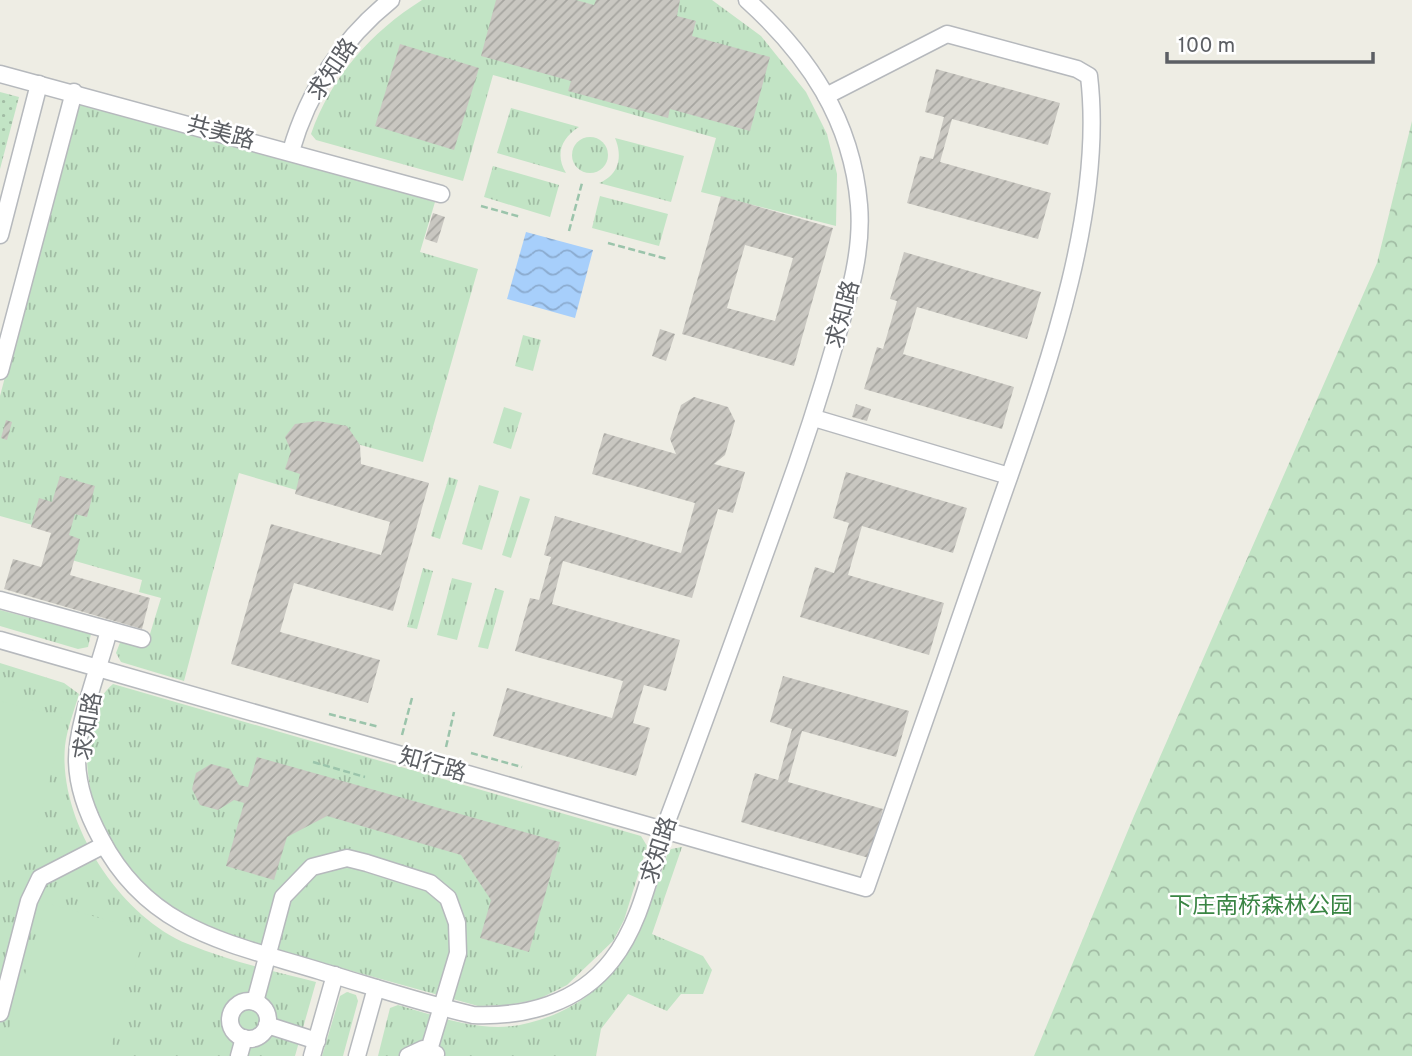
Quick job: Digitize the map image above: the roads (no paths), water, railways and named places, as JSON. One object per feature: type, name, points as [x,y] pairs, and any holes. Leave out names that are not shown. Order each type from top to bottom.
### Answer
[{"type":"street","name":"求知路","points":[[291,151],[299,123],[328,69],[354,35],[391,0]]},
{"type":"street","name":"求知路","points":[[109,630],[77,758],[88,813],[104,845],[127,880],[162,913],[214,939],[473,1015],[507,1016],[534,1012],[564,999],[591,982],[612,961],[627,938],[663,830],[814,418],[852,282],[859,245],[855,171],[826,96],[782,32],[747,0]]},
{"type":"street","points":[[814,418],[1009,476],[1046,364],[1084,209],[1092,139],[1089,76],[1077,69],[947,34],[826,96]]},
{"type":"street","name":"共美路","points":[[0,74],[291,151],[441,194]]},
{"type":"street","points":[[0,235],[39,84]]},
{"type":"street","points":[[0,372],[74,93]]},
{"type":"street","name":"知行路","points":[[0,640],[866,888],[1009,476]]},
{"type":"street","points":[[0,600],[142,639]]},
{"type":"street","points":[[0,1013],[29,901],[40,878],[104,845]]},
{"type":"street","points":[[255,1002],[283,897],[312,867],[347,858],[430,883],[449,898],[457,923],[458,953],[442,1008],[433,1053],[416,1050],[408,1056]]},
{"type":"street","points":[[267,1025],[314,1048],[335,975]]},
{"type":"street","points":[[362,1055],[376,988]]},
{"type":"street","points":[[255,1002],[265,1010],[267,1025],[257,1037],[244,1038],[234,1032],[231,1015],[237,1005],[255,1002]]},
{"type":"street","points":[[239,1056],[244,1038]]},
{"type":"water","points":[[526,232],[593,250],[575,318],[507,299]]},
{"type":"park label","name":"下庄南桥森林公园","points":[[1261,905]]}]
